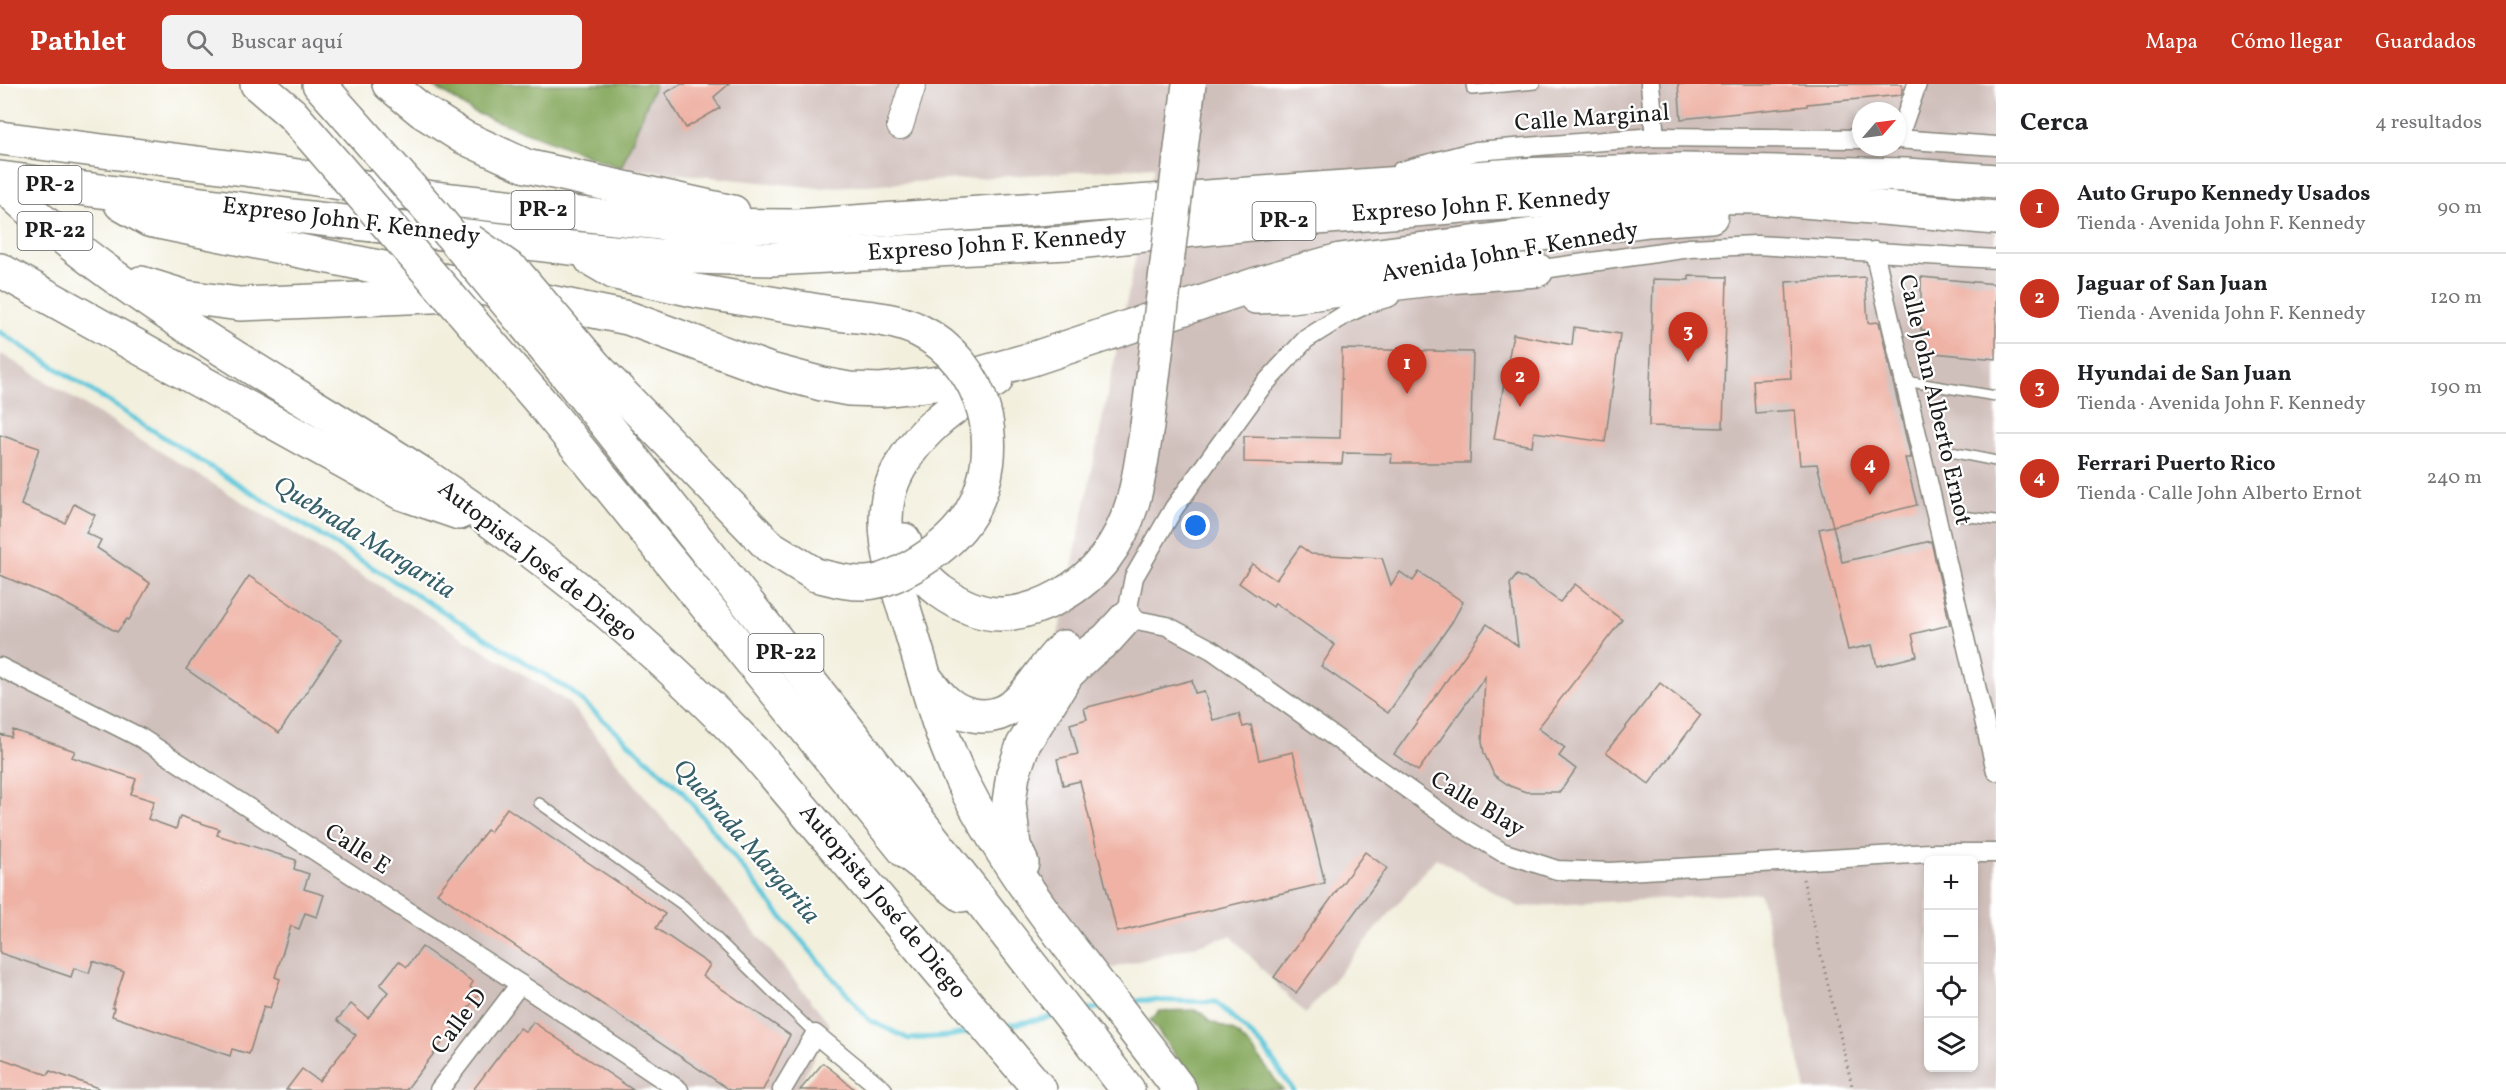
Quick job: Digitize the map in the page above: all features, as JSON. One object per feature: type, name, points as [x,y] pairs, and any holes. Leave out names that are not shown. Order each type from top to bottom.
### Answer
[{"type":"highway","points":[[257,84],[292,114],[545,407],[905,851],[1002,926]]},
{"type":"highway","name":"PR-22","points":[[319,84],[436,217],[583,373],[1128,1090]]},
{"type":"highway","points":[[388,84],[422,111],[463,137],[526,166],[797,226]]},
{"type":"highway","points":[[910,450],[899,490],[899,523],[906,548],[921,574],[947,595],[973,609],[1002,614],[1031,609],[1081,582],[1103,560],[1117,540],[1134,505],[1147,426],[1189,84]]},
{"type":"highway","name":"Expreso John F. Kennedy","points":[[0,138],[279,173],[444,199],[679,225],[797,226],[1515,176],[1683,170],[1906,175],[1996,181]]},
{"type":"highway","name":"Expreso John F. Kennedy","points":[[0,180],[572,248],[653,256],[772,259],[1067,243],[1280,221],[1554,200],[1644,196],[1759,197],[1996,218]]},
{"type":"highway","name":"Autopista José de Diego","points":[[0,180],[49,227],[113,276],[200,335],[428,478],[592,599],[710,705],[763,761],[1036,1085]]},
{"type":"highway","points":[[100,192],[149,220],[628,318],[770,370],[849,389],[912,388],[951,382],[1032,358],[1212,298],[1340,260],[1649,220],[1726,215],[1759,197]]},
{"type":"highway","points":[[572,248],[615,273],[697,291],[893,321],[919,331],[951,353],[964,367],[976,387],[984,406],[989,444],[988,467],[970,515],[946,543],[908,569],[868,583],[843,582],[816,575],[769,546],[583,373]]},
{"type":"highway","points":[[0,270],[400,493],[494,525]]},
{"type":"highway","points":[[1212,298],[1291,296],[1448,277],[1537,270]]},
{"type":"highway","points":[[113,276],[186,297],[240,304],[511,294]]},
{"type":"highway","points":[[1032,358],[956,405],[928,429],[910,450],[894,479],[888,498],[886,525],[889,550],[900,595],[938,720],[962,781],[978,811],[1013,869],[1180,1090]]},
{"type":"highway","points":[[925,678],[945,703],[962,713],[983,717],[998,716],[1016,704],[1055,654],[1075,637],[1099,623],[1126,618]]},
{"type":"highway","points":[[1067,942],[1014,846],[1009,802],[1013,774],[1023,745],[1068,673],[1107,639],[1126,618]]},
{"type":"street","points":[[900,126],[913,84]]},
{"type":"street","points":[[1650,84],[1656,137]]},
{"type":"street","points":[[1906,116],[1917,84]]},
{"type":"street","name":"Calle Marginal","points":[[1330,189],[1476,151],[1656,137],[1852,139]]},
{"type":"street","points":[[1906,140],[1996,146]]},
{"type":"street","name":"Avenida John F. Kennedy","points":[[1126,618],[1134,577],[1174,508],[1260,389],[1306,339],[1328,324],[1369,303],[1429,286],[1690,248],[1756,245],[1996,259]]},
{"type":"street","name":"Calle John Alberto Ernot","points":[[1874,251],[1996,771]]},
{"type":"street","name":"Calle Blay","points":[[1126,618],[1167,626],[1212,650],[1461,827],[1502,852],[1527,862],[1557,870],[1610,872],[1929,853],[1996,853]]},
{"type":"street","name":"Calle E","points":[[0,667],[141,738],[679,1090]]},
{"type":"street","name":"Calle D","points":[[439,1090],[520,984]]},
{"type":"street","points":[[782,1090],[815,1034],[883,1090]]},
{"type":"lane","points":[[1471,84],[1472,90],[1535,84]]},
{"type":"lane","points":[[1905,381],[1996,396]]},
{"type":"lane","points":[[1946,451],[1996,461]]},
{"type":"lane","points":[[1961,516],[1996,520]]},
{"type":"lane","points":[[539,803],[684,906],[815,1034]]},
{"type":"path","points":[[1797,860],[1810,903],[1853,1090]]},
{"type":"shaded area","points":[[655,84],[1996,84],[1996,1090],[1806,1090],[1760,893],[1519,907],[1436,858],[1305,1014],[1231,936],[1091,974],[1031,864],[1024,801],[1154,167],[819,188],[621,168]]},
{"type":"shaded area","points":[[0,353],[568,702],[830,1024],[797,1090],[0,1090]]},
{"type":"green space","points":[[430,84],[655,84],[621,168],[473,112]]},
{"type":"green space","points":[[1195,1010],[1204,1014],[1209,1021],[1234,1031],[1251,1047],[1283,1090],[1200,1090],[1150,1020],[1160,1011]]},
{"type":"building","points":[[681,84],[729,84],[714,97],[720,108],[686,128],[665,93]]},
{"type":"building","points":[[1678,84],[1902,84],[1902,92],[1901,95],[1681,119]]},
{"type":"building","points":[[1689,276],[1727,277],[1723,428],[1649,426],[1653,279],[1689,280]]},
{"type":"building","points":[[1865,277],[1868,323],[1879,322],[1911,458],[1905,458],[1917,505],[1833,526],[1817,464],[1800,465],[1795,410],[1755,413],[1753,380],[1791,378],[1786,282]]},
{"type":"building","points":[[1921,277],[1996,284],[1996,359],[1923,352],[1925,330],[1921,330]]},
{"type":"building","points":[[1574,327],[1620,334],[1605,442],[1534,432],[1532,446],[1494,439],[1513,334],[1572,345]]},
{"type":"building","points":[[1342,349],[1473,352],[1470,463],[1391,463],[1392,454],[1343,453],[1342,464],[1244,462],[1244,436],[1340,438]]},
{"type":"building","points":[[0,435],[39,448],[21,505],[65,523],[74,504],[95,515],[86,533],[101,540],[97,548],[150,583],[129,620],[127,619],[117,632],[57,599],[0,575]]},
{"type":"building","points":[[1833,526],[1842,562],[1931,541],[1950,625],[1912,634],[1917,656],[1877,666],[1872,645],[1848,650],[1819,529]]},
{"type":"building","points":[[1300,546],[1311,554],[1382,558],[1391,585],[1400,572],[1413,581],[1419,572],[1463,602],[1452,622],[1388,713],[1321,666],[1335,645],[1275,603],[1273,607],[1239,583],[1252,564],[1276,580]]},
{"type":"building","points":[[1517,575],[1531,581],[1560,602],[1575,584],[1622,620],[1538,728],[1565,748],[1559,756],[1576,769],[1560,792],[1526,792],[1510,786],[1494,775],[1484,753],[1482,742],[1485,677],[1418,771],[1394,754],[1487,624],[1518,646],[1510,584]]},
{"type":"building","points":[[249,576],[342,639],[279,733],[186,669]]},
{"type":"building","points":[[1192,680],[1195,693],[1204,691],[1213,720],[1239,714],[1243,727],[1251,725],[1259,760],[1293,752],[1325,883],[1117,932],[1080,781],[1063,785],[1057,759],[1078,754],[1070,724],[1087,719],[1084,708]]},
{"type":"building","points":[[1660,683],[1701,715],[1649,784],[1606,752]]},
{"type":"building","points":[[13,730],[75,751],[72,757],[136,779],[131,794],[154,801],[148,819],[176,829],[180,816],[219,829],[217,835],[296,860],[294,869],[309,874],[304,889],[324,895],[317,917],[305,913],[299,929],[291,926],[275,977],[280,979],[270,1008],[264,1006],[249,1054],[232,1049],[230,1056],[112,1016],[114,1008],[112,1008],[124,972],[93,961],[89,973],[74,968],[71,977],[0,953],[0,734],[11,737]]},
{"type":"building","points":[[507,808],[665,914],[656,928],[710,965],[703,976],[790,1035],[763,1090],[730,1090],[437,893],[487,830],[490,832]]},
{"type":"building","points":[[1365,852],[1387,868],[1296,993],[1274,977]]},
{"type":"building","points":[[422,947],[473,982],[470,987],[479,994],[406,1090],[286,1090],[302,1069],[319,1081],[356,1035],[337,1020],[351,1004],[368,1018],[388,992],[380,985],[399,961],[407,967]]},
{"type":"building","points":[[533,1022],[633,1090],[473,1090],[520,1028],[526,1032]]},
{"type":"building","points":[[0,1058],[48,1075],[50,1071],[98,1088],[97,1090],[0,1090]]},
{"type":"building","points":[[823,1063],[837,1074],[855,1090],[800,1090]]},
{"type":"waterway","name":"Quebrada Margarita","points":[[0,332],[193,456],[571,691],[682,791],[784,920],[869,1020],[909,1039],[976,1031]]},
{"type":"waterway","name":"Quebrada Margarita","points":[[1127,1003],[1142,1000],[1216,1002],[1262,1045],[1293,1090]]},
{"type":"waterway","name":"Quebrada Margarita","points":[[1082,1011],[1103,1007]]},
{"type":"waterway","name":"Quebrada Margarita","points":[[1000,1027],[1056,1016]]},
{"type":"place","name":"Hyundai de San Juan","points":[[1688,362]]},
{"type":"place","name":"Auto Grupo Kennedy Usados","points":[[1407,394]]},
{"type":"place","name":"Jaguar of San Juan","points":[[1520,407]]},
{"type":"place","name":"Ferrari Puerto Rico","points":[[1870,495]]}]
